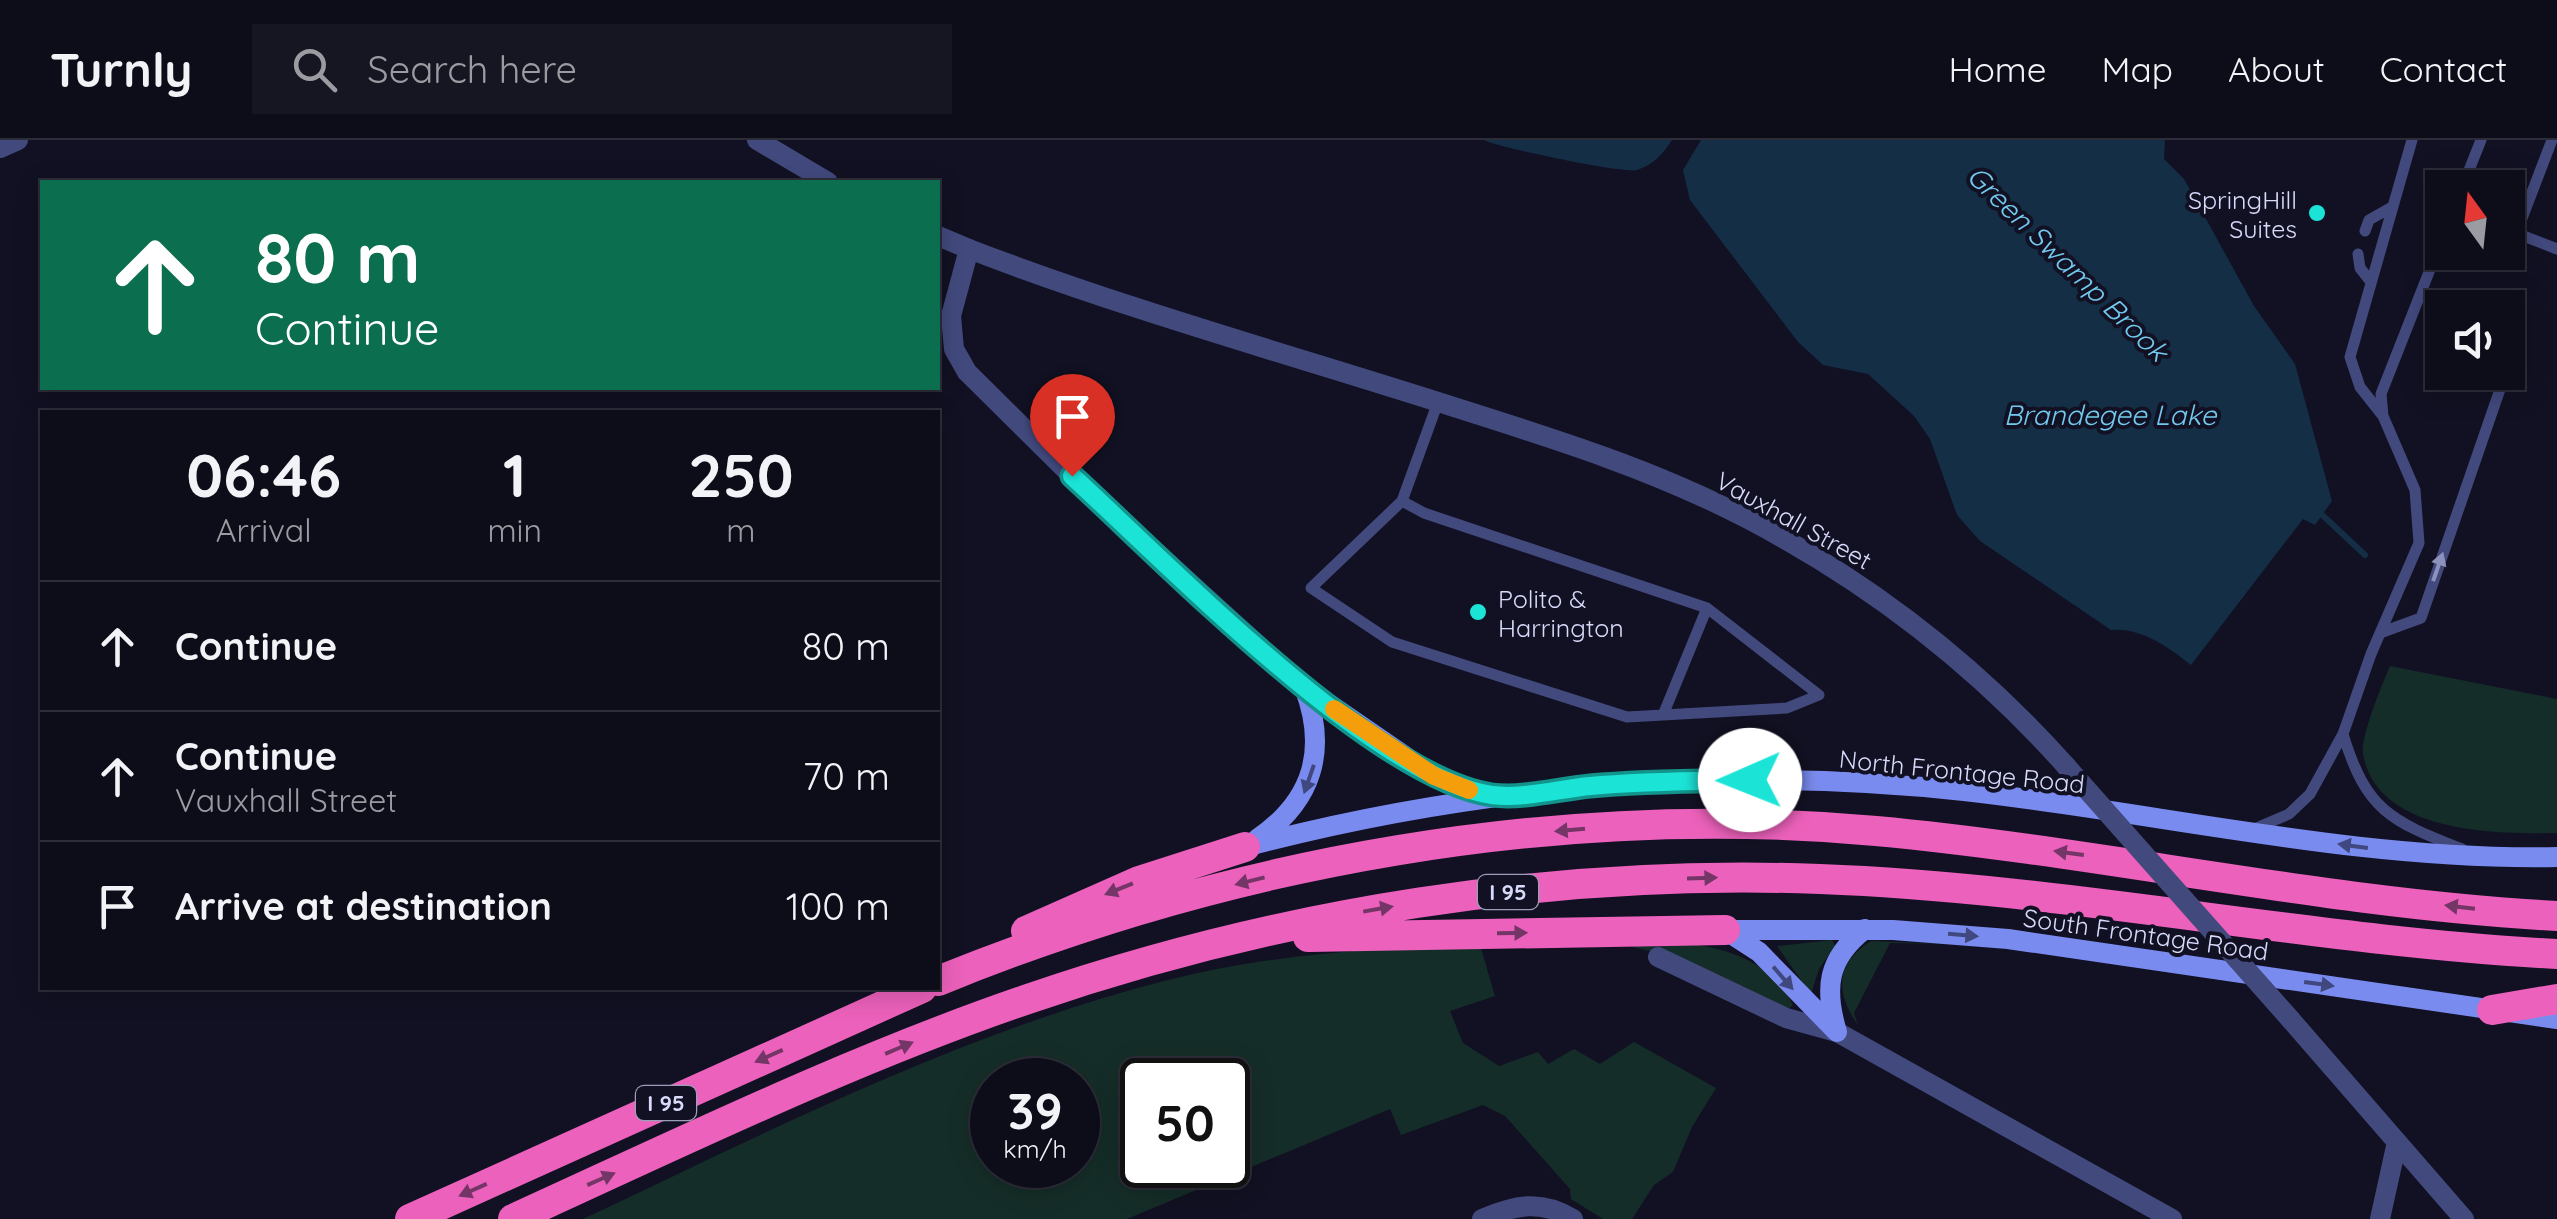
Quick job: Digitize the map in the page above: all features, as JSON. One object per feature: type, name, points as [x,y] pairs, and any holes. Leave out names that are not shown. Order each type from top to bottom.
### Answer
[{"type":"highway","name":"I 95","points":[[951,976],[1135,912],[1324,864],[1481,839],[1670,824],[1902,834],[2438,905],[2557,916]]},
{"type":"highway","points":[[951,976],[1070,909],[1150,877],[1244,847]]},
{"type":"highway","name":"I 95","points":[[512,1219],[948,1028],[1090,979],[1240,938],[1370,911],[1485,894],[1759,878],[1988,890],[2342,936],[2557,954]]},
{"type":"highway","points":[[1240,938],[1725,930]]},
{"type":"highway","name":"I 95","points":[[410,1219],[918,990]]},
{"type":"highway","points":[[2492,1010],[2557,1000]]},
{"type":"main road","points":[[1303,686],[1434,776],[1496,796]]},
{"type":"main road","points":[[1244,847],[1277,824],[1310,784],[1317,736],[1303,686]]},
{"type":"main road","name":"North Frontage Road","points":[[1244,847],[1396,811],[1496,796],[1645,782],[1853,783],[1984,794],[2393,851],[2557,857]]},
{"type":"main road","points":[[1837,1032],[1828,998],[1829,977],[1844,948],[1865,929]]},
{"type":"main road","name":"South Frontage Road","points":[[1725,930],[1865,929],[2030,942],[2557,1019]]},
{"type":"main road","points":[[1725,930],[1758,952],[1837,1032]]},
{"type":"street","points":[[0,148],[18,140]]},
{"type":"street","points":[[757,140],[825,180]]},
{"type":"street","name":"Vauxhall Street","points":[[940,237],[1650,474],[1796,545],[1878,598],[1954,656],[2066,766],[2464,1219]]},
{"type":"street","points":[[969,249],[951,316],[952,343],[967,372],[1072,476],[1303,686]]},
{"type":"street","points":[[1658,956],[1786,1018],[1837,1032],[2172,1219]]},
{"type":"street","points":[[2380,1219],[2398,1142]]},
{"type":"street","points":[[1482,1219],[1512,1206],[1552,1206],[1573,1219]]},
{"type":"lane","points":[[2384,416],[2360,387],[2350,358],[2412,140]]},
{"type":"lane","points":[[2469,170],[2481,140]]},
{"type":"lane","points":[[2525,202],[2552,140]]},
{"type":"lane","points":[[2365,231],[2369,220],[2392,207]]},
{"type":"lane","points":[[2525,237],[2557,250]]},
{"type":"lane","points":[[2358,254],[2360,268],[2371,282]]},
{"type":"lane","points":[[2247,831],[2280,819],[2304,802],[2343,734],[2420,534],[2415,490],[2384,416],[2381,394],[2412,326],[2431,270]]},
{"type":"lane","points":[[2380,633],[2421,618],[2500,390]]},
{"type":"lane","points":[[1402,501],[1424,514],[1707,608],[1820,695],[1787,708],[1628,717],[1392,642],[1311,588],[1402,501],[1438,402]]},
{"type":"lane","points":[[1662,715],[1707,608]]},
{"type":"lane","points":[[2343,734],[2360,786],[2376,804],[2411,827],[2484,857]]},
{"type":"green space","points":[[2390,666],[2557,699],[2557,833],[2473,830],[2415,814],[2391,800],[2373,780],[2363,754],[2368,723]]},
{"type":"green space","points":[[1612,939],[1688,943],[1738,956],[1779,983],[1793,1005],[1785,1012],[1699,966]]},
{"type":"green space","points":[[1832,940],[1835,946],[1819,969],[1811,994],[1777,946]]},
{"type":"green space","points":[[1871,941],[1946,944],[1890,943],[1854,1013],[1858,1025],[1845,1001],[1842,979],[1851,959]]},
{"type":"green space","points":[[1480,945],[1495,996],[1450,1011],[1463,1043],[1499,1066],[1538,1052],[1548,1064],[1574,1049],[1600,1064],[1634,1042],[1716,1088],[1692,1127],[1673,1172],[1654,1185],[1632,1219],[1603,1219],[1571,1199],[1570,1189],[1505,1116],[1483,1105],[1401,1135],[1390,1109],[1250,1168],[1250,1058],[1120,1058],[1120,1188],[1201,1188],[1127,1219],[583,1219],[868,1086],[1014,1028],[1203,972],[1361,951]]},
{"type":"water","points":[[1484,140],[1672,140],[1653,162],[1627,170],[1559,159]]},
{"type":"water","name":"Brandegee Lake","points":[[1701,140],[2165,140],[2164,159],[2184,179],[2254,306],[2295,364],[2332,501],[2315,525],[2303,519],[2191,665],[2143,635],[2111,630],[1980,541],[1957,515],[1930,439],[1914,416],[1868,374],[1823,365],[1798,342],[1690,200],[1683,170]]},
{"type":"waterway","name":"Green Swamp Brook","points":[[2317,510],[2365,555]]},
{"type":"slow traffic","points":[[1334,709],[1387,748],[1448,784],[1469,790]]},
{"type":"place","name":"SpringHill Suites","points":[[2317,213]]},
{"type":"place","name":"Polito & Harrington","points":[[1478,612]]},
{"type":"route","points":[[1072,476],[1303,686],[1387,748],[1448,784],[1496,796],[1645,782],[1750,780]]}]
